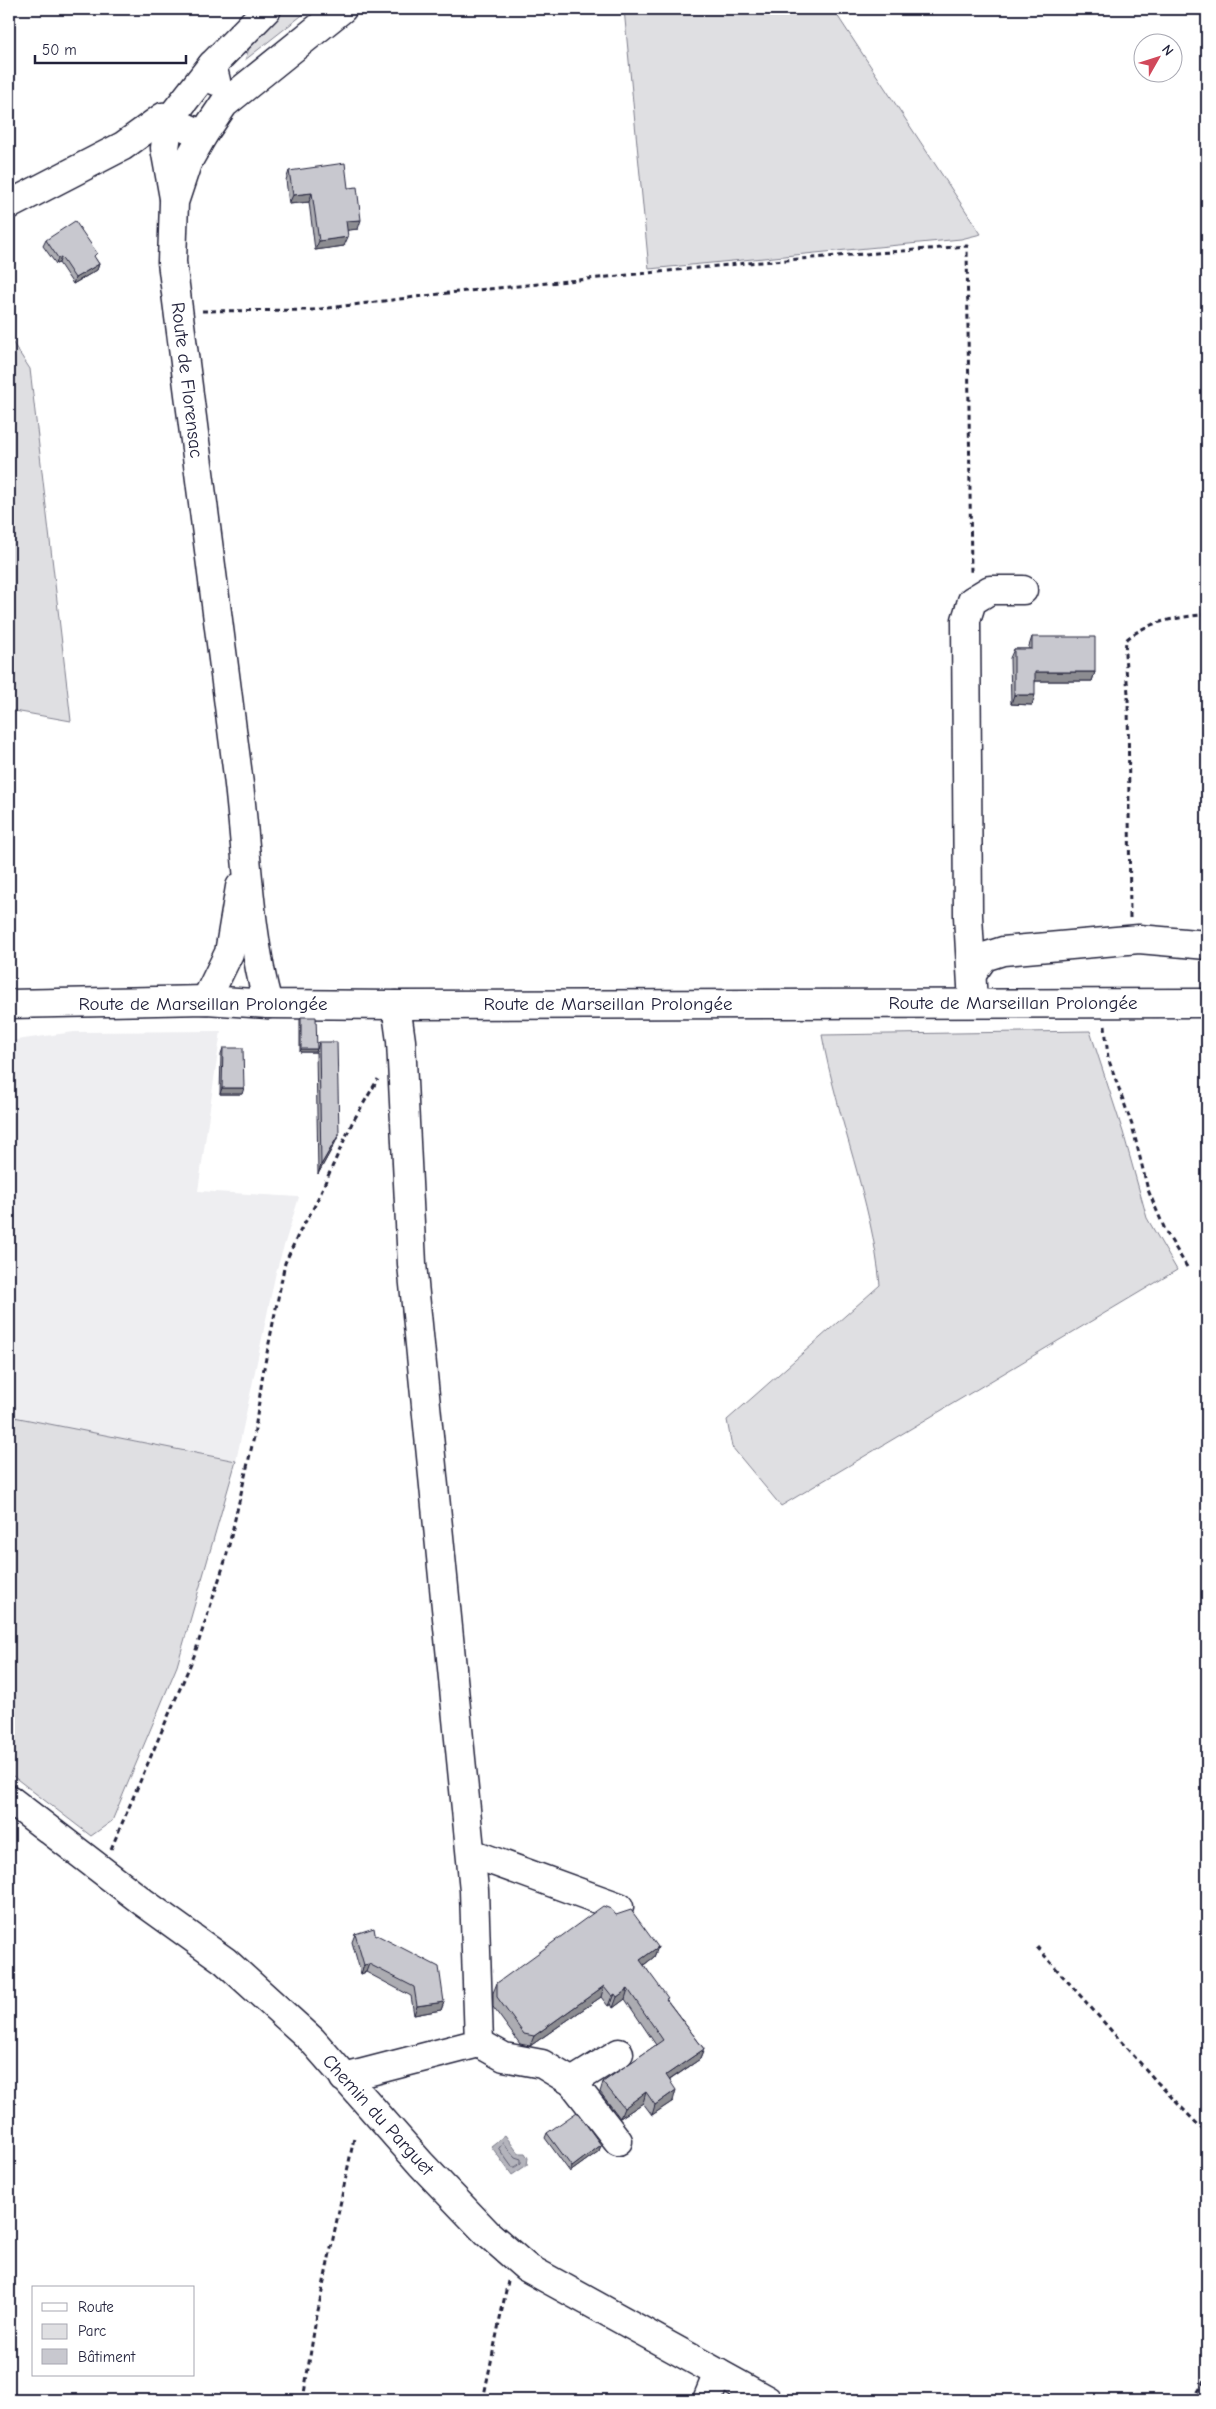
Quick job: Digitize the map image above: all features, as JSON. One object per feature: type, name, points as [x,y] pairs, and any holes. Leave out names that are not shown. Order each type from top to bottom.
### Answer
[{"type":"street","points":[[174,202],[165,148],[169,120],[212,65],[267,9]]},
{"type":"street","name":"Route de Florensac","points":[[268,1004],[261,978],[256,940],[244,818],[172,262],[174,202],[187,164],[203,135],[224,104],[342,9]]},
{"type":"street","points":[[212,65],[224,104]]},
{"type":"street","points":[[9,205],[123,146],[163,117],[203,135]]},
{"type":"street","points":[[973,1003],[968,916],[966,620],[972,601],[990,590],[1023,590]]},
{"type":"street","name":"Route de Florensac","points":[[206,1000],[229,953],[243,863],[244,818]]},
{"type":"street","points":[[972,974],[984,957],[1003,951],[1139,939],[1207,945]]},
{"type":"street","name":"Route de Marseillan Prolongée","points":[[9,1004],[206,1000],[268,1004],[396,1005],[1207,1003]]},
{"type":"street","points":[[396,1005],[401,1041],[412,1264],[474,1890],[479,2043]]},
{"type":"street","name":"Chemin du Parguet","points":[[9,1799],[225,1961],[312,2040],[344,2078],[480,2226],[526,2267],[767,2400]]},
{"type":"street","points":[[471,1854],[619,1907]]},
{"type":"street","points":[[344,2078],[479,2043],[504,2057],[542,2064],[572,2082],[618,2141]]},
{"type":"street","points":[[572,2082],[619,2052]]},
{"type":"street","points":[[707,2400],[718,2373]]},
{"type":"path","points":[[178,311],[312,310],[448,293],[748,263],[967,246],[972,601]]},
{"type":"path","points":[[1120,941],[1128,936],[1131,911],[1126,640],[1146,626],[1170,619],[1207,614]]},
{"type":"path","points":[[1102,1003],[1108,1058],[1132,1125],[1148,1190],[1166,1232],[1187,1267]]},
{"type":"path","points":[[102,1870],[194,1656],[226,1558],[254,1437],[263,1373],[285,1263],[298,1233],[314,1207],[352,1123],[381,1074]]},
{"type":"path","points":[[1036,1947],[1157,2082],[1207,2134]]},
{"type":"path","points":[[303,2400],[316,2325],[354,2138]]},
{"type":"path","points":[[483,2400],[514,2257]]},
{"type":"path","points":[[1193,2400],[1207,2377]]},
{"type":"shaded area","points":[[221,1031],[198,1191],[299,1197],[276,1272],[236,1461],[9,1416],[9,1041],[74,1032]]},
{"type":"green space","points":[[282,9],[310,9],[245,60],[251,43]]},
{"type":"green space","points":[[624,9],[833,9],[981,234],[961,239],[649,269]]},
{"type":"green space","points":[[9,337],[30,369],[71,721],[9,710]]},
{"type":"green space","points":[[1090,1031],[1123,1132],[1147,1218],[1177,1270],[781,1506],[732,1447],[727,1420],[880,1285],[870,1222],[836,1098],[822,1035]]},
{"type":"green space","points":[[9,1416],[236,1461],[177,1666],[112,1821],[91,1836],[9,1773]]},
{"type":"water","points":[[505,2135],[518,2153],[525,2153],[528,2158],[527,2165],[512,2175],[491,2146]]},
{"type":"building","points":[[345,163],[348,188],[357,187],[361,220],[346,221],[348,237],[319,241],[312,193],[293,195],[289,171]]},
{"type":"building","points":[[75,221],[97,253],[94,256],[99,264],[75,278],[61,257],[58,258],[46,240]]},
{"type":"building","points":[[1032,637],[1095,637],[1095,672],[1035,672],[1035,695],[1014,695],[1014,649],[1032,649]]},
{"type":"building","points":[[301,1017],[316,1017],[317,1049],[301,1049]]},
{"type":"building","points":[[319,1042],[337,1042],[339,1134],[321,1165]]},
{"type":"building","points":[[223,1048],[243,1048],[244,1088],[222,1088]]},
{"type":"building","points":[[603,1906],[611,1909],[616,1915],[631,1910],[658,1947],[640,1960],[668,1998],[666,1999],[704,2049],[666,2075],[676,2090],[655,2105],[646,2092],[624,2108],[603,2082],[663,2040],[628,1989],[617,1997],[615,1994],[612,1996],[604,1986],[534,2036],[524,2034],[497,1997],[497,1983]]},
{"type":"building","points":[[374,1928],[375,1934],[439,1967],[444,2002],[417,2006],[414,1987],[369,1964],[364,1965],[355,1934]]},
{"type":"building","points":[[577,2112],[601,2145],[572,2167],[547,2133]]}]
